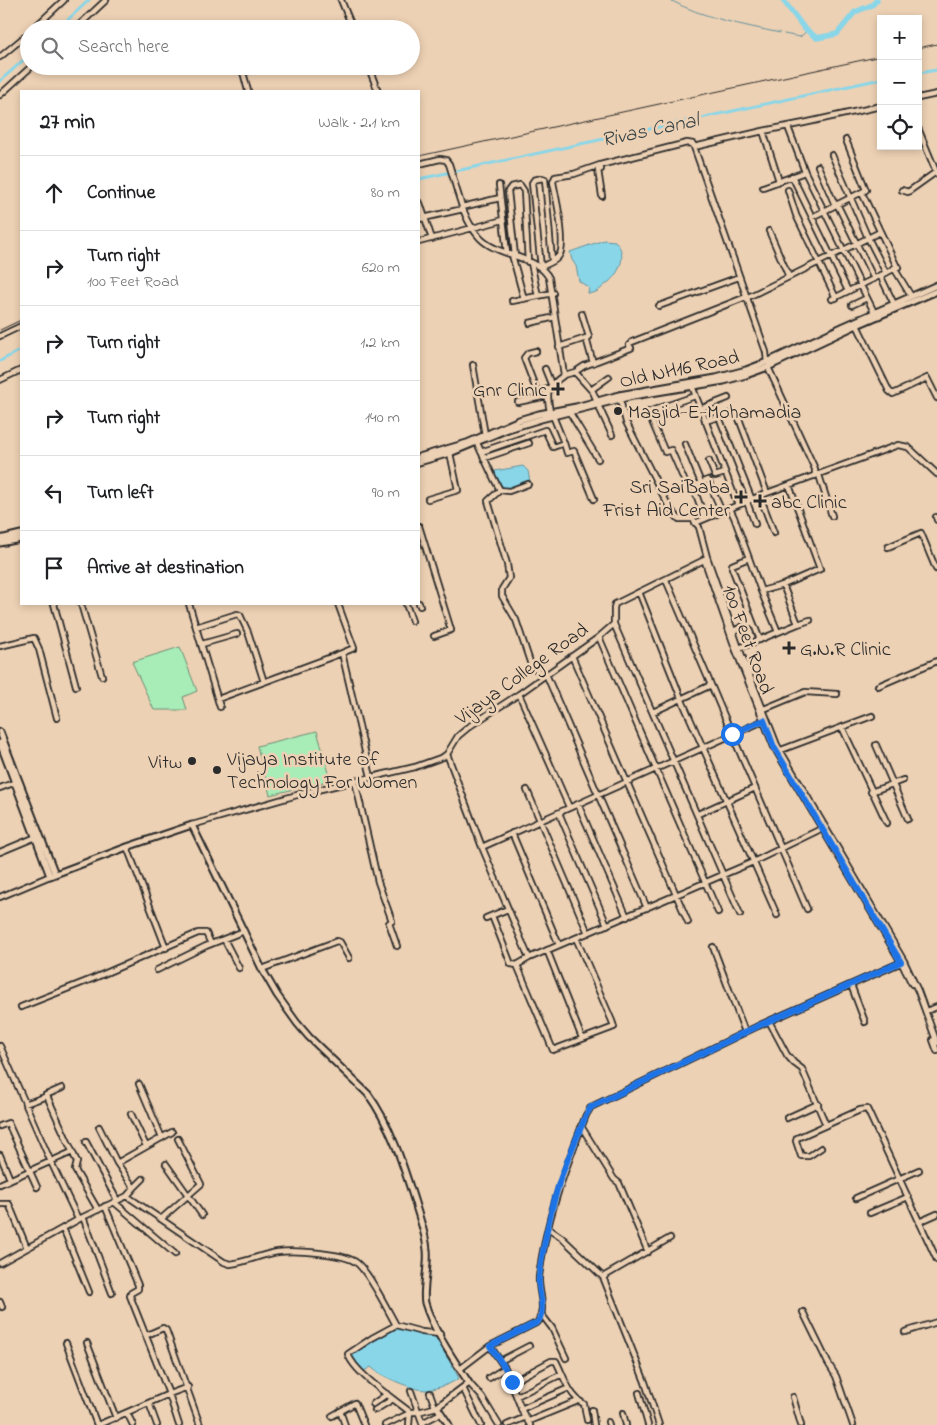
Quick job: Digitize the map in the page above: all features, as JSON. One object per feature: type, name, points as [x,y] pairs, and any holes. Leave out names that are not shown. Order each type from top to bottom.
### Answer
[{"type":"main road","name":"Old NH16 Road","points":[[420,457],[438,453],[519,420],[768,365],[874,312],[937,285]]},
{"type":"main road","name":"Old NH16 Road","points":[[620,397],[724,381],[768,365],[937,291]]},
{"type":"main road","name":"Old NH16 Road","points":[[420,462],[450,453],[551,414],[570,413],[597,403]]},
{"type":"main road","points":[[0,540],[20,534]]},
{"type":"main road","points":[[0,544],[20,539]]},
{"type":"main road","points":[[0,734],[53,875]]},
{"type":"main road","points":[[0,743],[30,813],[36,837],[53,875]]},
{"type":"main road","points":[[53,875],[192,825],[262,969],[297,1023],[375,1103],[402,1161],[427,1243],[429,1263],[424,1294],[425,1302],[440,1334],[469,1384],[436,1407],[449,1425]]},
{"type":"street","points":[[43,20],[64,0]]},
{"type":"street","points":[[85,20],[106,0]]},
{"type":"street","points":[[341,0],[349,20]]},
{"type":"street","points":[[0,57],[20,40]]},
{"type":"street","points":[[0,95],[22,75]]},
{"type":"street","points":[[243,75],[248,90]]},
{"type":"street","points":[[372,75],[378,90]]},
{"type":"street","points":[[922,97],[937,94]]},
{"type":"street","points":[[694,147],[877,107]]},
{"type":"street","points":[[788,127],[805,172],[874,312]]},
{"type":"street","points":[[762,131],[779,181]]},
{"type":"street","points":[[902,190],[908,192],[937,173],[922,137]]},
{"type":"street","points":[[812,216],[866,190],[846,140]]},
{"type":"street","points":[[541,267],[557,258],[561,249],[561,229],[555,177],[574,174],[600,165],[647,155],[687,143],[693,144],[766,352],[768,365],[819,475],[832,516]]},
{"type":"street","points":[[832,155],[868,238],[886,273]]},
{"type":"street","points":[[420,164],[444,159],[449,164],[463,208],[472,228],[486,243],[541,267]]},
{"type":"street","points":[[600,165],[601,168],[598,170],[602,196]]},
{"type":"street","points":[[818,166],[874,279]]},
{"type":"street","points":[[763,186],[805,172]]},
{"type":"street","points":[[792,176],[848,291]]},
{"type":"street","points":[[552,261],[546,182],[542,178],[534,180],[532,183],[541,267],[549,278],[564,375]]},
{"type":"street","points":[[499,185],[503,220],[524,299]]},
{"type":"street","points":[[511,255],[508,191],[511,186],[520,185],[524,191],[529,262],[538,296]]},
{"type":"street","points":[[788,190],[796,215],[819,262],[834,299],[897,267]]},
{"type":"street","points":[[862,193],[911,296]]},
{"type":"street","points":[[420,219],[500,198]]},
{"type":"street","points":[[420,203],[432,239]]},
{"type":"street","points":[[420,242],[503,220]]},
{"type":"street","points":[[769,232],[788,278]]},
{"type":"street","points":[[547,396],[518,400],[550,387],[564,375],[630,348],[631,344],[677,323],[746,297],[788,278],[880,232]]},
{"type":"street","points":[[880,276],[894,304]]},
{"type":"street","points":[[658,306],[739,277]]},
{"type":"street","points":[[512,301],[552,293]]},
{"type":"street","points":[[852,305],[867,298]]},
{"type":"street","points":[[559,347],[589,337],[582,314]]},
{"type":"street","points":[[530,323],[555,317]]},
{"type":"street","points":[[856,325],[889,391],[893,394],[927,378],[937,398]]},
{"type":"street","points":[[0,336],[20,326]]},
{"type":"street","points":[[586,338],[594,364]]},
{"type":"street","points":[[536,352],[528,353],[524,358],[537,392]]},
{"type":"street","points":[[473,364],[485,435]]},
{"type":"street","points":[[545,369],[550,387],[547,396],[551,414],[567,453],[574,451],[594,499]]},
{"type":"street","points":[[0,380],[20,370]]},
{"type":"street","points":[[575,372],[591,390],[612,435]]},
{"type":"street","points":[[591,390],[609,377]]},
{"type":"street","points":[[692,386],[738,505]]},
{"type":"street","points":[[688,489],[671,450],[665,452],[648,412],[695,396]]},
{"type":"street","points":[[620,397],[626,422],[670,509],[679,519],[691,518],[696,524],[767,493],[898,445],[908,447],[937,474]]},
{"type":"street","points":[[700,408],[728,398]]},
{"type":"street","points":[[570,413],[598,459]]},
{"type":"street","points":[[705,421],[734,414],[738,416],[767,493]]},
{"type":"street","points":[[719,417],[750,501],[755,524]]},
{"type":"street","points":[[542,419],[553,447],[564,443]]},
{"type":"street","points":[[481,452],[545,430]]},
{"type":"street","points":[[477,443],[500,490]]},
{"type":"street","points":[[484,458],[529,443]]},
{"type":"street","points":[[686,444],[701,483]]},
{"type":"street","points":[[428,499],[458,490],[450,453]]},
{"type":"street","points":[[709,461],[715,476],[725,473]]},
{"type":"street","points":[[705,519],[693,486],[708,480],[722,512]]},
{"type":"street","points":[[500,490],[509,491],[528,484]]},
{"type":"street","points":[[761,591],[783,585],[820,568],[789,485]]},
{"type":"street","points":[[500,490],[488,504],[507,564],[509,578],[502,589],[502,596],[516,620],[531,664],[538,671],[546,674],[646,908]]},
{"type":"street","points":[[760,496],[774,533]]},
{"type":"street","points":[[730,509],[778,632]]},
{"type":"street","name":"100 Feet Road","points":[[696,524],[704,560],[735,648],[765,720],[774,747],[902,962],[937,1051]]},
{"type":"street","name":"100 Feet Road","points":[[696,524],[699,527],[707,557],[739,648],[764,709],[765,720],[918,991],[937,1043]]},
{"type":"street","points":[[420,529],[450,630],[434,636]]},
{"type":"street","points":[[888,547],[920,533],[937,569]]},
{"type":"street","points":[[420,548],[425,546]]},
{"type":"street","points":[[749,558],[735,562],[732,568],[760,640]]},
{"type":"street","name":"Vijaya College Road","points":[[192,825],[304,793],[434,761],[447,754],[458,736],[599,637],[614,624],[614,608],[616,604],[704,560]]},
{"type":"street","points":[[666,580],[807,909]]},
{"type":"street","points":[[783,585],[798,624]]},
{"type":"street","points":[[639,592],[681,698],[777,915]]},
{"type":"street","points":[[54,605],[76,686]]},
{"type":"street","points":[[81,605],[102,676]]},
{"type":"street","points":[[189,605],[220,707]]},
{"type":"street","points":[[218,699],[357,648],[338,605]]},
{"type":"street","points":[[406,605],[412,621]]},
{"type":"street","points":[[196,627],[237,614],[240,615],[248,632],[264,682]]},
{"type":"street","points":[[739,648],[810,620]]},
{"type":"street","points":[[733,631],[753,622]]},
{"type":"street","points":[[614,624],[740,914]]},
{"type":"street","points":[[202,644],[237,634]]},
{"type":"street","points":[[599,637],[718,912]]},
{"type":"street","points":[[0,646],[34,638],[39,649],[57,718]]},
{"type":"street","points":[[342,653],[371,777]]},
{"type":"street","points":[[572,656],[688,922]]},
{"type":"street","points":[[878,686],[937,661]]},
{"type":"street","points":[[653,712],[711,686]]},
{"type":"street","points":[[764,709],[806,692],[837,694]]},
{"type":"street","points":[[519,694],[568,807]]},
{"type":"street","points":[[781,750],[872,716]]},
{"type":"street","points":[[482,847],[765,720]]},
{"type":"street","points":[[842,727],[887,823]]},
{"type":"street","points":[[876,745],[908,819]]},
{"type":"street","points":[[447,754],[482,847],[530,958]]},
{"type":"street","points":[[355,780],[378,882],[392,921],[389,923],[397,946]]},
{"type":"street","points":[[871,792],[903,780]]},
{"type":"street","points":[[0,788],[16,782]]},
{"type":"street","points":[[698,814],[755,788]]},
{"type":"street","points":[[527,790],[588,933]]},
{"type":"street","points":[[578,804],[627,917]]},
{"type":"street","points":[[559,813],[607,925]]},
{"type":"street","points":[[492,916],[511,964],[517,965],[547,950],[753,862],[823,828]]},
{"type":"street","points":[[512,834],[559,946]]},
{"type":"street","points":[[0,852],[36,837]]},
{"type":"street","points":[[127,847],[166,948]]},
{"type":"street","points":[[0,898],[53,875]]},
{"type":"street","points":[[486,918],[508,909]]},
{"type":"street","points":[[157,970],[224,938],[244,931]]},
{"type":"street","points":[[21,1007],[201,932],[206,933],[211,944]]},
{"type":"street","points":[[224,938],[239,968]]},
{"type":"street","points":[[517,965],[554,1050],[614,1027],[576,938]]},
{"type":"street","points":[[262,969],[337,941],[340,942],[348,958]]},
{"type":"street","points":[[713,948],[746,1032]]},
{"type":"street","points":[[547,950],[582,1038]]},
{"type":"street","points":[[460,1369],[490,1346],[538,1322],[542,1315],[543,1310],[538,1284],[548,1228],[560,1183],[581,1126],[591,1107],[769,1021],[902,962]]},
{"type":"street","points":[[851,984],[865,1022]]},
{"type":"street","points":[[926,1011],[937,1007]]},
{"type":"street","points":[[769,1021],[787,1055],[802,1069],[826,1125]]},
{"type":"street","points":[[0,1046],[51,1162],[80,1218],[112,1293]]},
{"type":"street","points":[[139,1084],[162,1138]]},
{"type":"street","points":[[26,1104],[62,1088]]},
{"type":"street","points":[[46,1095],[77,1162],[75,1170],[98,1210]]},
{"type":"street","points":[[787,1118],[818,1104]]},
{"type":"street","points":[[821,1148],[809,1156],[801,1156],[796,1141],[797,1138],[864,1108],[867,1109],[937,1260]]},
{"type":"street","points":[[131,1114],[146,1146]]},
{"type":"street","points":[[0,1126],[8,1123],[37,1187]]},
{"type":"street","points":[[581,1126],[614,1180],[619,1183],[648,1252]]},
{"type":"street","points":[[99,1127],[117,1163],[134,1188]]},
{"type":"street","points":[[117,1163],[172,1132]]},
{"type":"street","points":[[161,1220],[187,1195],[200,1186],[201,1182],[178,1139]]},
{"type":"street","points":[[86,1142],[115,1201],[175,1254]]},
{"type":"street","points":[[0,1184],[72,1152]]},
{"type":"street","points":[[0,1155],[10,1179]]},
{"type":"street","points":[[166,1164],[202,1214]]},
{"type":"street","points":[[856,1198],[919,1170]]},
{"type":"street","points":[[0,1263],[80,1218],[127,1196],[143,1179]]},
{"type":"street","points":[[127,1196],[224,1262],[230,1264],[278,1252],[294,1251],[336,1256],[354,1261],[359,1265],[379,1295],[396,1325]]},
{"type":"street","points":[[870,1213],[908,1197]]},
{"type":"street","points":[[0,1204],[9,1204],[27,1248]]},
{"type":"street","points":[[105,1206],[138,1285],[138,1288],[130,1296],[179,1425]]},
{"type":"street","points":[[920,1222],[937,1214]]},
{"type":"street","points":[[63,1228],[89,1292]]},
{"type":"street","points":[[548,1228],[561,1237],[603,1276],[645,1382],[659,1425]]},
{"type":"street","points":[[603,1276],[670,1238]]},
{"type":"street","points":[[803,1312],[836,1376],[853,1425]]},
{"type":"street","points":[[542,1315],[547,1319],[566,1358]]},
{"type":"street","points":[[905,1332],[937,1322]]},
{"type":"street","points":[[410,1414],[364,1375],[350,1361],[348,1354],[396,1325],[422,1332],[440,1334]]},
{"type":"street","points":[[146,1335],[163,1328],[166,1329],[200,1425]]},
{"type":"street","points":[[66,1343],[97,1425],[188,1387]]},
{"type":"street","points":[[87,1343],[116,1418]]},
{"type":"street","points":[[490,1346],[505,1368],[521,1409],[528,1421]]},
{"type":"street","points":[[500,1361],[528,1346]]},
{"type":"street","points":[[512,1382],[554,1360],[556,1361],[569,1388],[578,1401],[584,1404],[587,1420]]},
{"type":"street","points":[[489,1378],[505,1368]]},
{"type":"street","points":[[516,1396],[562,1374]]},
{"type":"street","points":[[469,1384],[482,1397],[499,1425]]},
{"type":"street","points":[[463,1388],[481,1425]]},
{"type":"street","points":[[521,1409],[569,1388]]},
{"type":"street","points":[[411,1391],[417,1412],[423,1424],[441,1413]]},
{"type":"street","points":[[385,1425],[410,1414],[436,1407],[430,1393]]},
{"type":"street","points":[[639,1393],[648,1425]]},
{"type":"street","points":[[373,1404],[387,1394]]},
{"type":"street","points":[[793,1397],[801,1425]]},
{"type":"street","points":[[375,1410],[393,1399]]},
{"type":"street","points":[[507,1425],[528,1421],[578,1401]]},
{"type":"street","points":[[150,1403],[157,1425]]},
{"type":"street","points":[[332,1416],[355,1403],[364,1425]]},
{"type":"street","points":[[592,1410],[594,1425]]},
{"type":"street","points":[[340,1411],[345,1425]]},
{"type":"street","points":[[127,1413],[133,1425]]},
{"type":"street","points":[[623,1413],[626,1425]]},
{"type":"street","points":[[409,1425],[410,1414]]},
{"type":"green space","points":[[180,647],[197,691],[183,697],[187,710],[154,710],[132,662]]},
{"type":"green space","points":[[317,731],[331,780],[270,795],[257,746]]},
{"type":"water","points":[[604,240],[615,241],[622,258],[618,270],[610,281],[597,291],[588,293],[589,288],[579,281],[576,266],[570,252]]},
{"type":"water","points":[[523,466],[528,471],[530,482],[507,490],[500,485],[495,471]]},
{"type":"water","points":[[395,1328],[435,1336],[459,1378],[439,1387],[426,1390],[420,1389],[389,1378],[371,1367],[364,1371],[352,1360],[353,1354]]},
{"type":"waterway","points":[[68,20],[89,0]]},
{"type":"waterway","points":[[670,0],[696,12],[780,33]]},
{"type":"waterway","points":[[783,0],[804,28],[817,38],[837,34],[855,12],[872,5],[877,0]]},
{"type":"waterway","points":[[784,34],[800,37],[807,31]]},
{"type":"waterway","points":[[0,81],[20,63]]},
{"type":"waterway","name":"Rivas Canal","points":[[922,72],[937,70]]},
{"type":"waterway","name":"Rivas Canal","points":[[420,179],[877,80]]},
{"type":"waterway","name":"Rivas Canal","points":[[0,361],[20,351]]},
{"type":"railway","points":[[922,47],[937,44]]},
{"type":"railway","points":[[420,156],[877,57]]},
{"type":"railway","points":[[0,330],[20,320]]},
{"type":"place","name":"Gnr Clinic","points":[[558,389]]},
{"type":"place","name":"Masjid-E-Mohamadia","points":[[618,411]]},
{"type":"place","name":"Sri SaiBaba Frist Aid Center","points":[[741,497]]},
{"type":"place","name":"abc Clinic","points":[[760,501]]},
{"type":"place","name":"G.N.R Clinic","points":[[789,648]]},
{"type":"place","name":"Vitw","points":[[192,761]]},
{"type":"place","name":"Vijaya Institute Of Technology For Women","points":[[217,770]]},
{"type":"route","points":[[512,1382],[490,1346],[538,1322],[542,1315],[543,1310],[538,1284],[549,1221],[560,1183],[586,1115],[591,1107],[758,1026],[901,962],[774,747],[764,720],[732,734]]}]
